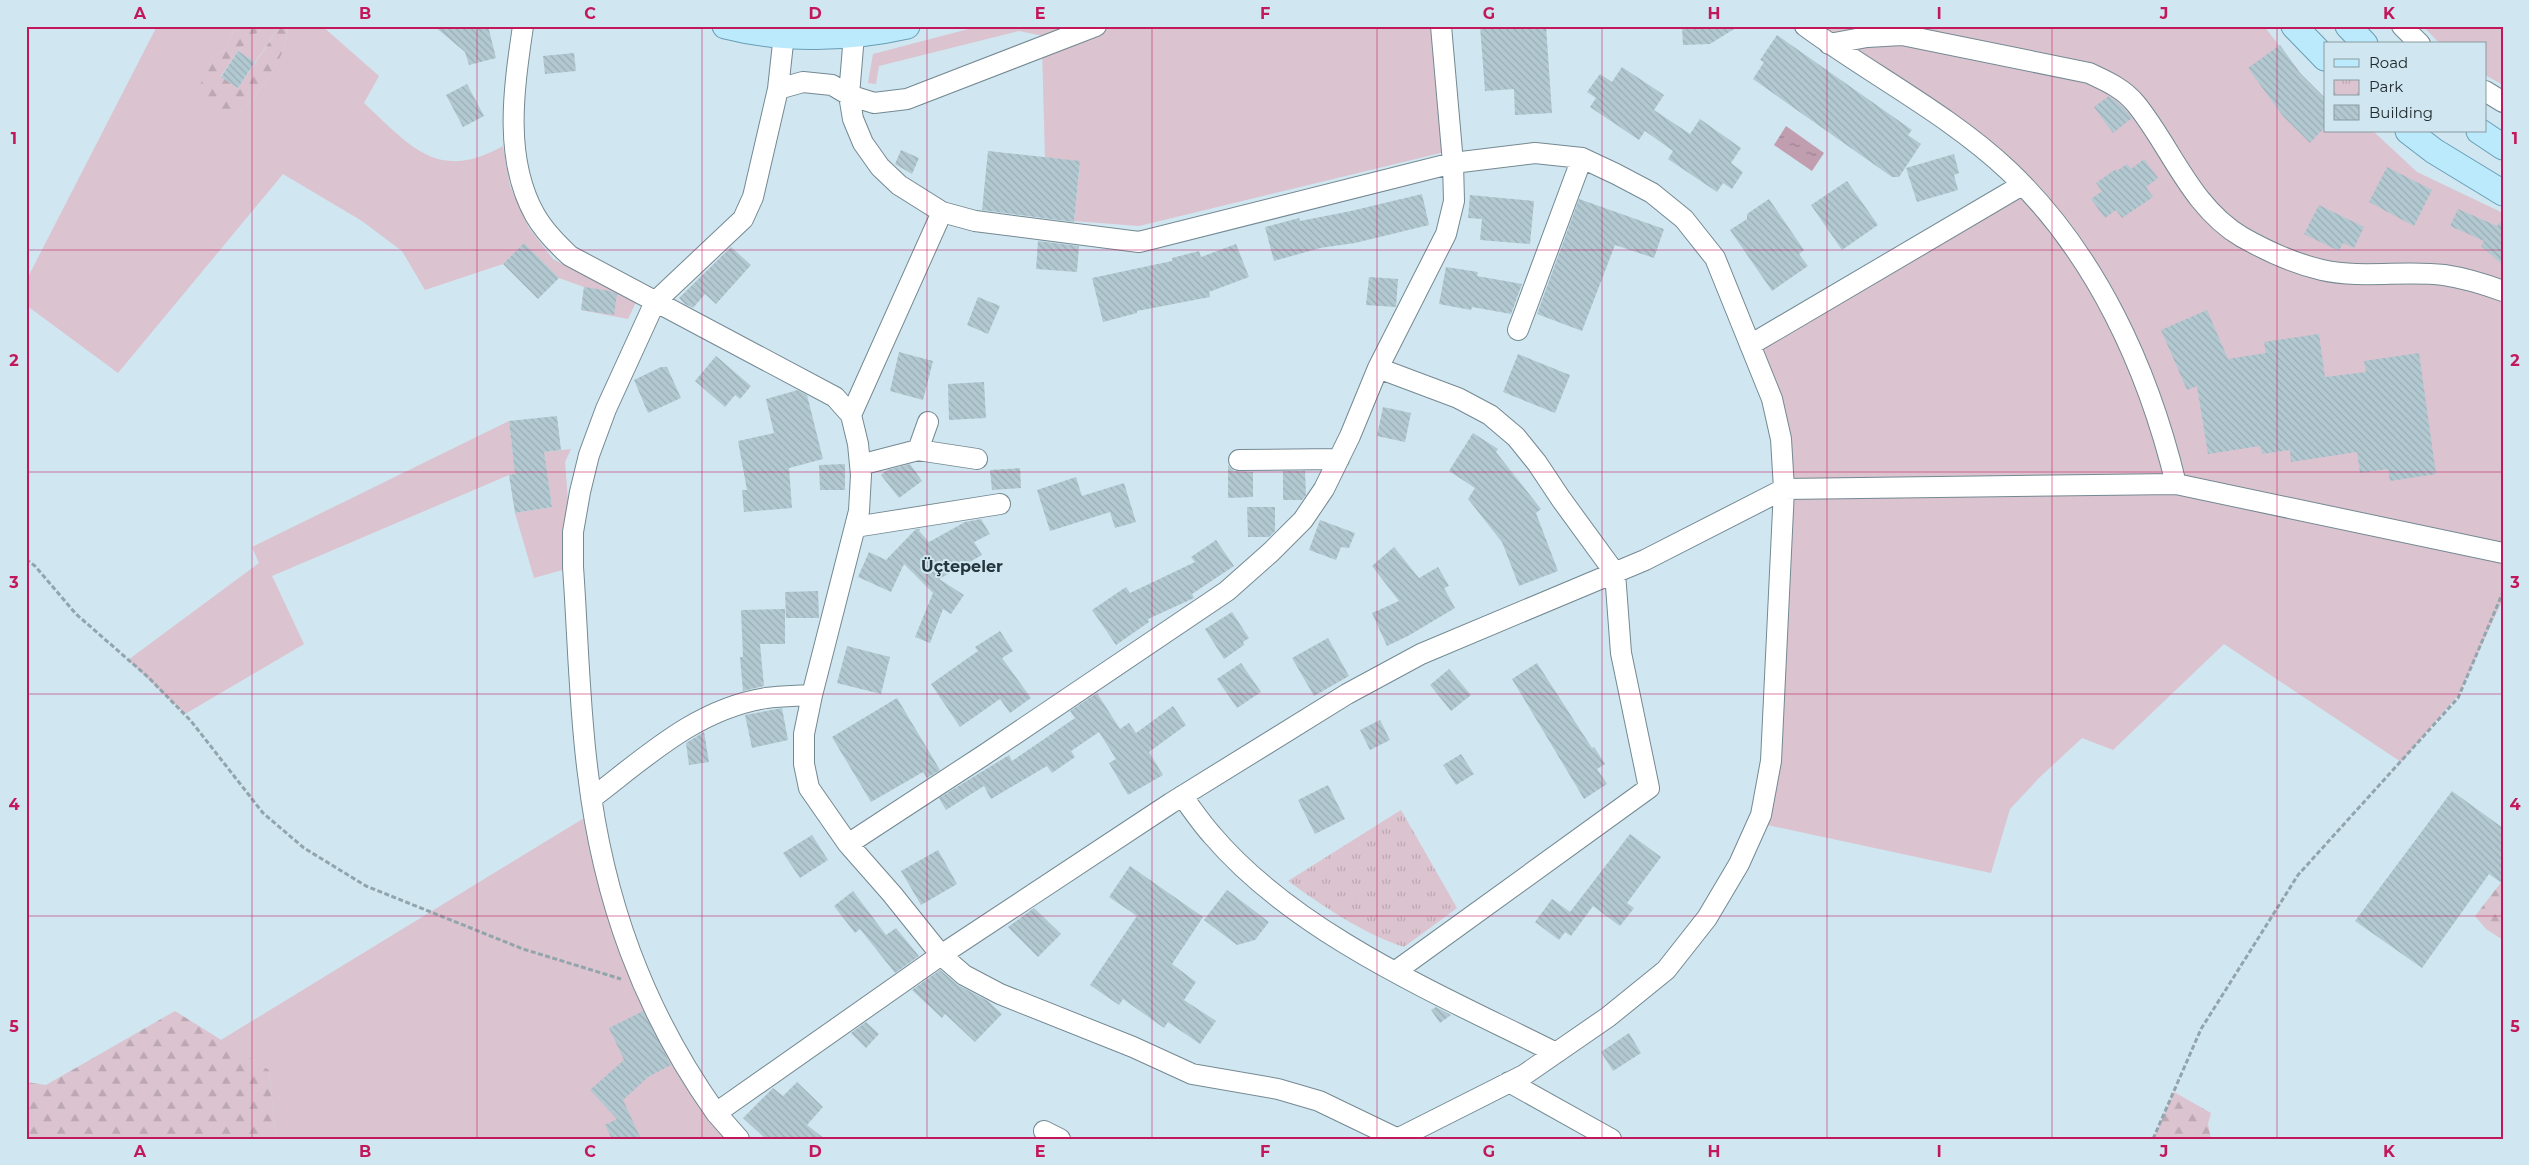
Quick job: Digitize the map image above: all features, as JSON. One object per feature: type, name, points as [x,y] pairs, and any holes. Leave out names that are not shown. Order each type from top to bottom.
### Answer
[{"type":"main road","points":[[725,26],[795,32],[857,31],[907,26]]},
{"type":"main road","points":[[2294,26],[2324,57]]},
{"type":"main road","points":[[2348,26],[2363,42]]},
{"type":"main road","points":[[2409,132],[2434,151],[2503,193]]},
{"type":"main road","points":[[2480,132],[2503,147]]},
{"type":"street","points":[[523,26],[516,80],[515,148],[518,170],[536,216],[551,237],[570,256],[835,398],[851,415],[858,444],[860,465],[859,511],[812,695],[804,734],[804,764],[809,788],[848,844],[892,894],[941,955],[964,976],[1000,994],[1133,1047],[1192,1074],[1278,1089],[1319,1100],[1398,1138],[1509,1082],[1608,1016],[1666,970],[1707,918],[1740,864],[1761,815],[1771,760],[1784,489],[1781,438],[1774,407],[1715,258],[1690,226],[1652,193],[1582,158],[1535,153],[1453,163],[1139,242],[984,222],[942,212],[899,185],[880,167],[863,143],[853,119],[850,95],[857,31]]},
{"type":"street","points":[[778,90],[803,82],[832,85],[850,95],[874,103],[907,99],[1096,26]]},
{"type":"street","points":[[848,844],[984,756],[1227,591],[1272,552],[1303,520],[1324,489],[1339,459],[1378,368],[1446,234],[1454,201],[1453,163],[1441,26]]},
{"type":"street","points":[[1805,26],[1829,44],[1942,118],[2009,170],[2067,234],[2097,281],[2143,376],[2167,447],[2176,484]]},
{"type":"street","points":[[2402,26],[2418,42]]},
{"type":"street","points":[[739,1139],[716,1113],[690,1075],[642,985],[605,870],[588,774],[573,567],[573,532],[589,455],[606,409],[655,302],[743,219],[753,197],[778,90],[795,32]]},
{"type":"street","points":[[1829,44],[1867,37],[1902,35],[2089,73],[2115,85],[2135,103],[2188,184],[2212,214],[2241,236],[2322,270],[2365,274],[2444,275],[2480,283],[2503,291]]},
{"type":"street","points":[[2486,92],[2503,102]]},
{"type":"street","points":[[1518,330],[1582,158]]},
{"type":"street","points":[[1750,345],[2022,185]]},
{"type":"street","points":[[851,415],[942,212]]},
{"type":"street","points":[[1378,368],[1458,398],[1490,415],[1516,437],[1537,463],[1615,573],[1621,653],[1649,788],[1396,971]]},
{"type":"street","points":[[918,450],[928,422]]},
{"type":"street","points":[[860,465],[918,450],[978,459]]},
{"type":"street","points":[[1239,460],[1339,459]]},
{"type":"street","points":[[716,1113],[941,955],[1182,796],[1347,694],[1421,654],[1645,560],[1784,489],[2176,484],[2503,553]]},
{"type":"street","points":[[855,526],[1000,504]]},
{"type":"street","points":[[592,798],[677,732],[703,718],[765,698],[812,695]]},
{"type":"street","points":[[1182,796],[1212,836],[1249,873],[1290,907],[1361,952],[1556,1052]]},
{"type":"street","points":[[1509,1082],[1611,1139]]},
{"type":"path","points":[[26,559],[76,614],[148,677],[192,721],[264,813],[304,848],[366,886],[424,910],[523,949],[584,970],[642,985]]},
{"type":"path","points":[[2153,1139],[2200,1029],[2298,875],[2458,698],[2503,592]]},
{"type":"green space","points":[[154,26],[236,26],[224,51],[213,56],[207,67],[239,115],[271,74],[283,51],[288,26],[322,26],[379,76],[364,103],[411,145],[426,154],[443,160],[460,161],[480,157],[503,146],[510,186],[529,228],[553,259],[636,302],[628,319],[581,310],[584,287],[559,278],[524,244],[503,264],[425,290],[402,251],[362,221],[283,174],[118,373],[26,305],[26,281],[156,28]]},
{"type":"green space","points":[[236,26],[264,26],[238,51],[221,76],[238,88],[280,26],[288,26],[283,51],[271,74],[239,115],[218,112],[205,99],[200,86],[213,56],[224,51]]},
{"type":"green space","points":[[264,26],[280,26],[255,62],[238,51]]},
{"type":"green space","points":[[980,26],[1441,26],[1453,150],[1139,226],[1074,221],[1080,162],[1045,158],[1042,48],[1063,40],[1019,31],[879,66],[876,84],[868,83],[873,54]]},
{"type":"green space","points":[[1805,26],[2264,26],[2302,75],[2324,97],[2324,132],[2374,132],[2417,172],[2503,213],[2503,599],[2459,694],[2401,762],[2224,644],[2113,750],[2082,738],[2040,777],[2010,809],[1991,873],[1758,823],[1784,489],[1750,345],[2022,185]]},
{"type":"green space","points":[[2423,26],[2503,26],[2503,85],[2486,76],[2486,42],[2438,42]]},
{"type":"green space","points":[[509,421],[513,456],[571,449],[565,462],[573,567],[534,578],[515,513],[552,507],[546,470],[509,475],[272,576],[304,644],[185,714],[128,660],[259,563],[252,547]]},
{"type":"green space","points":[[1401,810],[1457,908],[1404,947],[1358,927],[1329,910],[1288,881]]},
{"type":"green space","points":[[594,812],[642,985],[739,1139],[276,1139],[269,1070],[221,1040]]},
{"type":"green space","points":[[2503,880],[2503,940],[2486,929],[2475,916]]},
{"type":"green space","points":[[175,1011],[269,1070],[276,1139],[26,1139],[26,1082],[46,1085]]},
{"type":"green space","points":[[2174,1092],[2211,1113],[2208,1124],[2211,1139],[2153,1139]]},
{"type":"water","points":[[1786,126],[1824,153],[1812,171],[1774,145]]},
{"type":"building","points":[[434,26],[488,26],[496,58],[469,65],[465,52]]},
{"type":"building","points":[[1480,26],[1546,26],[1552,113],[1515,115],[1514,89],[1485,91]]},
{"type":"building","points":[[1682,26],[1739,26],[1710,44],[1683,45]]},
{"type":"building","points":[[1777,35],[1912,130],[1908,135],[1921,144],[1899,177],[1892,177],[1753,79],[1764,62],[1760,60]]},
{"type":"building","points":[[2280,45],[2300,73],[2324,97],[2324,128],[2310,143],[2283,116],[2248,68]]},
{"type":"building","points":[[238,51],[255,62],[238,88],[221,77]]},
{"type":"building","points":[[574,53],[576,71],[545,74],[543,56]]},
{"type":"building","points":[[1622,67],[1664,95],[1654,110],[1690,134],[1700,119],[1741,148],[1731,163],[1743,172],[1732,189],[1723,183],[1717,192],[1668,159],[1673,151],[1645,131],[1639,140],[1590,107],[1596,98],[1587,92],[1600,74],[1612,82]]},
{"type":"building","points":[[467,84],[484,116],[463,127],[446,95]]},
{"type":"building","points":[[2109,96],[2123,107],[2132,118],[2113,133],[2094,107]]},
{"type":"building","points":[[901,150],[919,158],[912,174],[895,164]]},
{"type":"building","points":[[988,151],[1080,161],[1074,222],[982,210]]},
{"type":"building","points":[[1954,154],[1959,173],[1954,175],[1958,190],[1917,202],[1906,168]]},
{"type":"building","points":[[2144,159],[2158,178],[2146,187],[2153,197],[2122,218],[2116,210],[2105,218],[2091,199],[2102,191],[2096,183],[2116,169],[2117,171],[2127,164],[2131,169]]},
{"type":"building","points":[[2387,167],[2432,190],[2414,226],[2369,202]]},
{"type":"building","points":[[1847,181],[1878,225],[1842,250],[1811,205]]},
{"type":"building","points":[[1422,194],[1429,225],[1355,243],[1320,248],[1274,261],[1265,227],[1299,218],[1300,221],[1351,211]]},
{"type":"building","points":[[1470,195],[1534,201],[1530,244],[1480,240],[1482,219],[1468,218]]},
{"type":"building","points":[[1579,199],[1664,229],[1654,258],[1615,245],[1582,331],[1537,314]]},
{"type":"building","points":[[1769,199],[1804,250],[1799,254],[1808,266],[1772,291],[1730,230],[1747,219],[1747,214]]},
{"type":"building","points":[[2319,205],[2364,227],[2354,248],[2343,243],[2339,251],[2304,234]]},
{"type":"building","points":[[2458,209],[2497,226],[2503,220],[2503,265],[2481,246],[2484,241],[2450,226]]},
{"type":"building","points":[[1038,241],[1079,246],[1077,272],[1036,269]]},
{"type":"building","points":[[524,243],[559,278],[538,299],[503,264]]},
{"type":"building","points":[[1236,244],[1249,277],[1209,292],[1210,297],[1137,311],[1137,313],[1103,322],[1092,278],[1172,261],[1172,258],[1199,251],[1201,257]]},
{"type":"building","points":[[731,247],[751,265],[716,304],[705,294],[693,308],[685,304],[679,298]]},
{"type":"building","points":[[1446,267],[1478,272],[1477,276],[1522,284],[1511,314],[1472,307],[1471,310],[1439,304]]},
{"type":"building","points":[[1369,277],[1398,279],[1396,307],[1366,305]]},
{"type":"building","points":[[584,287],[617,294],[614,315],[581,310]]},
{"type":"building","points":[[978,297],[1000,306],[988,334],[967,325]]},
{"type":"building","points":[[2207,310],[2228,359],[2266,353],[2264,342],[2319,334],[2325,377],[2366,372],[2364,361],[2419,353],[2436,474],[2390,481],[2388,469],[2360,473],[2357,452],[2291,462],[2290,450],[2262,454],[2260,446],[2208,454],[2197,386],[2187,390],[2161,330]]},
{"type":"building","points":[[899,352],[933,361],[923,400],[890,391]]},
{"type":"building","points":[[1518,354],[1570,375],[1555,413],[1503,392]]},
{"type":"building","points":[[716,356],[751,386],[740,399],[735,395],[725,407],[695,381]]},
{"type":"building","points":[[661,367],[667,367],[681,398],[648,413],[634,380]]},
{"type":"building","points":[[984,382],[986,418],[949,420],[948,384]]},
{"type":"building","points":[[798,390],[807,395],[823,459],[789,468],[792,508],[744,512],[742,490],[747,490],[738,441],[774,433],[766,399]]},
{"type":"building","points":[[1383,407],[1411,413],[1405,442],[1377,436]]},
{"type":"building","points":[[557,416],[561,450],[544,452],[552,507],[515,513],[509,475],[515,474],[509,421]]},
{"type":"building","points":[[1473,433],[1498,449],[1496,452],[1541,509],[1536,513],[1558,571],[1519,586],[1502,542],[1468,499],[1475,488],[1449,471]]},
{"type":"building","points":[[845,464],[845,490],[820,490],[819,465]]},
{"type":"building","points":[[910,464],[922,481],[899,498],[881,475],[887,470]]},
{"type":"building","points":[[1228,465],[1234,471],[1253,472],[1253,497],[1228,498]]},
{"type":"building","points":[[1020,468],[1021,488],[992,490],[990,470]]},
{"type":"building","points":[[1283,471],[1305,471],[1306,495],[1302,500],[1283,500]]},
{"type":"building","points":[[1076,477],[1082,496],[1124,483],[1136,522],[1115,528],[1110,512],[1050,531],[1037,490]]},
{"type":"building","points":[[1247,507],[1275,507],[1275,531],[1269,537],[1248,537]]},
{"type":"building","points":[[981,519],[990,534],[974,542],[982,555],[939,579],[964,595],[951,614],[943,609],[930,643],[915,637],[933,593],[904,564],[891,592],[858,577],[869,552],[886,560],[916,529],[920,529],[919,531],[929,542],[965,522]]},
{"type":"building","points":[[1320,520],[1355,533],[1349,548],[1341,547],[1336,560],[1309,550]]},
{"type":"building","points":[[1216,540],[1234,566],[1192,594],[1194,598],[1148,619],[1149,622],[1116,645],[1092,610],[1126,587],[1130,593],[1195,562],[1191,557]]},
{"type":"building","points":[[1394,547],[1419,578],[1438,567],[1449,586],[1444,588],[1455,608],[1408,636],[1387,646],[1372,613],[1399,601],[1372,566]]},
{"type":"building","points":[[818,591],[819,618],[786,618],[785,592]]},
{"type":"building","points":[[785,609],[785,644],[760,644],[764,686],[743,691],[740,657],[743,657],[741,610]]},
{"type":"building","points":[[1232,612],[1249,638],[1243,642],[1244,645],[1224,659],[1205,629]]},
{"type":"building","points":[[1000,631],[1013,651],[1002,658],[1031,698],[1010,713],[1000,699],[960,727],[931,684],[978,651],[975,647]]},
{"type":"building","points":[[1328,638],[1349,676],[1314,696],[1292,658]]},
{"type":"building","points":[[847,646],[890,657],[881,694],[837,683]]},
{"type":"building","points":[[1241,663],[1261,692],[1237,708],[1217,679]]},
{"type":"building","points":[[1537,663],[1592,748],[1594,747],[1605,764],[1597,769],[1607,784],[1584,799],[1512,679]]},
{"type":"building","points":[[1449,669],[1471,695],[1451,711],[1430,685]]},
{"type":"building","points":[[1097,693],[1120,729],[1129,723],[1136,733],[1173,706],[1186,725],[1149,752],[1163,775],[1128,795],[1109,763],[1116,759],[1099,732],[1071,751],[1075,757],[1052,773],[1047,766],[991,799],[984,786],[946,810],[939,798],[1009,755],[1012,761],[1075,718],[1070,711]]},
{"type":"building","points":[[897,698],[940,770],[927,778],[923,772],[871,802],[832,737]]},
{"type":"building","points":[[782,708],[788,740],[752,748],[745,715]]},
{"type":"building","points":[[1380,720],[1390,740],[1370,750],[1360,730]]},
{"type":"building","points":[[704,732],[709,762],[689,765],[686,743]]},
{"type":"building","points":[[1461,754],[1474,774],[1456,785],[1443,765]]},
{"type":"building","points":[[1328,785],[1345,819],[1315,834],[1298,800]]},
{"type":"building","points":[[2452,791],[2503,828],[2503,884],[2489,874],[2422,968],[2355,921]]},
{"type":"building","points":[[1630,834],[1661,857],[1627,903],[1634,908],[1620,926],[1593,906],[1571,936],[1565,932],[1559,940],[1535,922],[1552,899],[1570,912]]},
{"type":"building","points":[[812,835],[828,860],[800,878],[783,853]]},
{"type":"building","points":[[938,850],[957,884],[921,905],[901,871]]},
{"type":"building","points":[[1130,866],[1203,917],[1172,964],[1196,982],[1184,1000],[1216,1021],[1200,1044],[1168,1022],[1164,1028],[1123,999],[1119,1005],[1090,985],[1137,916],[1109,897]]},
{"type":"building","points":[[1227,890],[1269,922],[1255,940],[1237,945],[1204,920]]},
{"type":"building","points":[[853,891],[886,935],[896,928],[919,956],[895,973],[860,929],[855,933],[834,906]]},
{"type":"building","points":[[1034,908],[1061,934],[1038,957],[1008,927]]},
{"type":"building","points":[[940,970],[958,985],[988,1001],[1002,1014],[975,1042],[945,1014],[942,1018],[912,990]]},
{"type":"building","points":[[1436,1007],[1451,1015],[1440,1023],[1431,1010]]},
{"type":"building","points":[[643,1011],[671,1065],[648,1077],[623,1100],[641,1139],[612,1139],[605,1125],[617,1119],[590,1090],[624,1060],[609,1028]]},
{"type":"building","points":[[866,1022],[879,1034],[866,1048],[851,1033]]},
{"type":"building","points":[[1629,1033],[1641,1053],[1613,1071],[1601,1052]]},
{"type":"building","points":[[797,1082],[823,1107],[807,1125],[825,1139],[766,1139],[743,1118],[773,1088],[783,1096]]},
{"type":"district","name":"Üçtepeler","points":[[962,566]]}]
